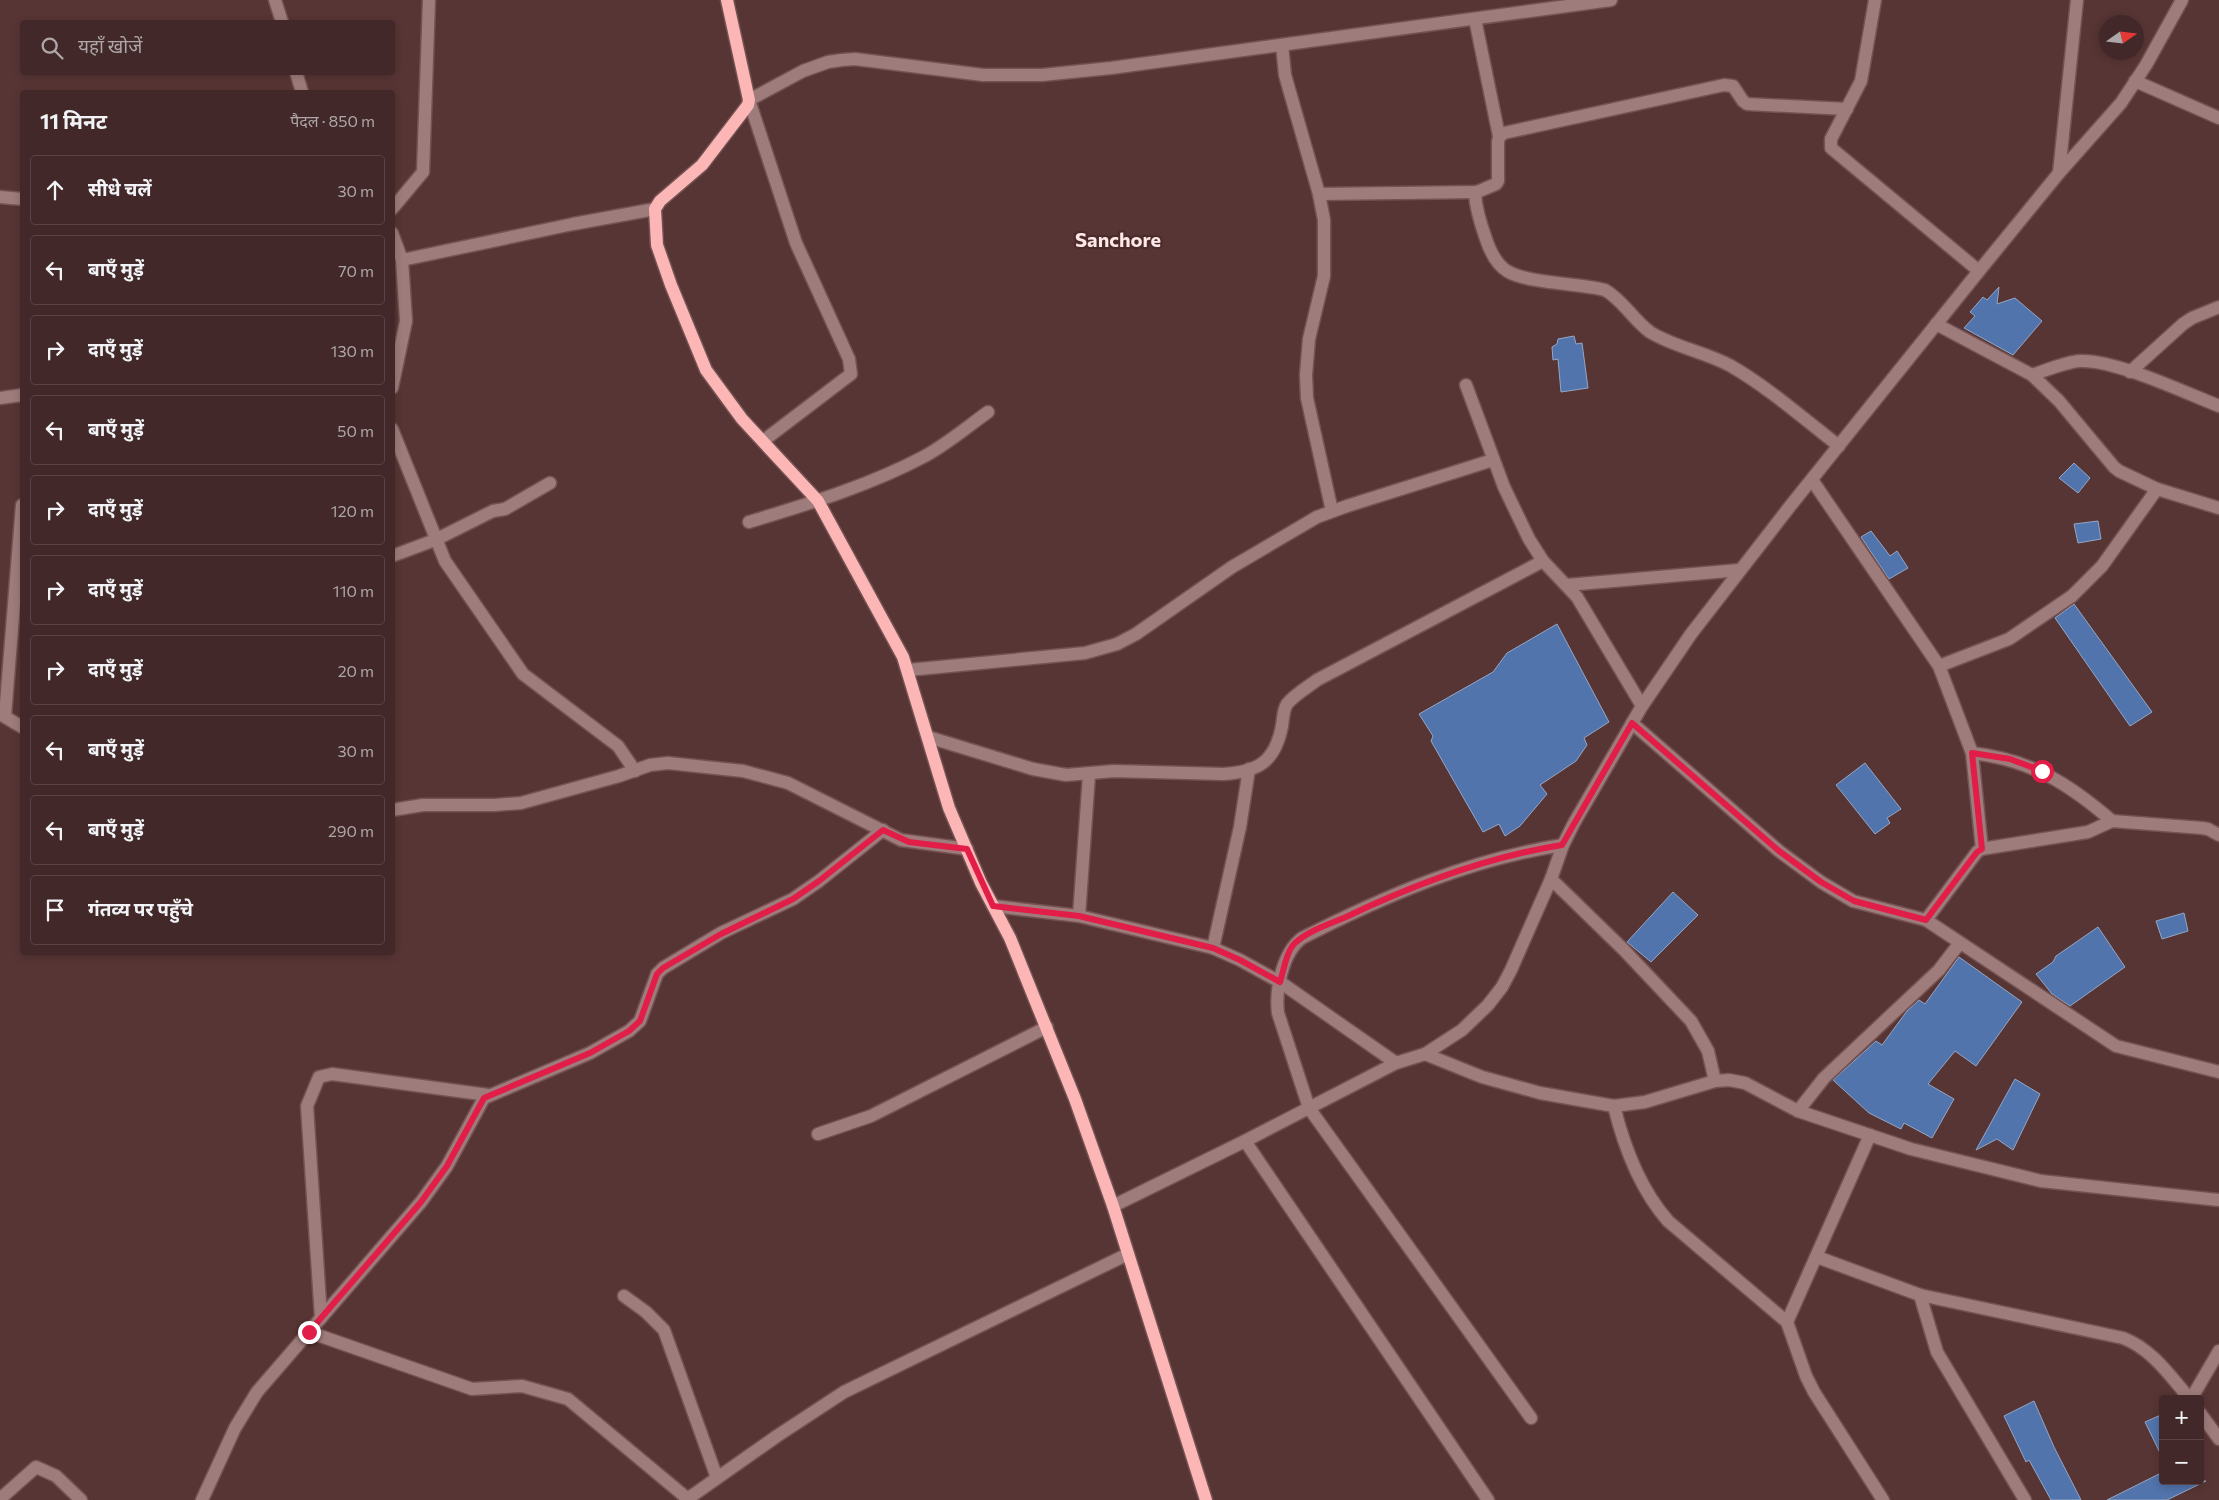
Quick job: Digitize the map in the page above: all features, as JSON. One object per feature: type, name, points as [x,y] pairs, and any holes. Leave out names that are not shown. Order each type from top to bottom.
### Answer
[{"type":"main road","points":[[727,0],[749,100],[745,110],[712,153],[684,181],[665,195],[655,209],[657,245],[671,285],[706,370],[733,407],[818,501],[903,657],[949,808],[993,906],[1010,938],[1075,1098],[1113,1206],[1206,1500]]},
{"type":"street","points":[[276,0],[281,20]]},
{"type":"street","points":[[395,205],[423,172],[429,0]]},
{"type":"street","points":[[763,440],[851,374],[849,359],[796,244],[749,100],[803,71],[828,62],[842,60],[983,75],[1042,74],[1111,68],[1611,0]]},
{"type":"street","points":[[1875,0],[1861,81],[1832,140],[1831,148],[1979,271]]},
{"type":"street","points":[[2059,173],[2077,0]]},
{"type":"street","points":[[1113,1206],[1246,1141],[1396,1062],[1425,1054],[1475,1018],[1502,987],[1512,970],[1551,880],[1562,845],[1642,706],[1691,634],[1739,570],[1936,324],[2059,173],[2121,103],[2182,0]]},
{"type":"street","points":[[1319,194],[1477,192],[1496,184],[1500,178],[1498,142],[1500,136],[1475,19]]},
{"type":"street","points":[[1282,45],[1285,75],[1319,194],[1324,220],[1326,259],[1307,353],[1307,398],[1332,511]]},
{"type":"street","points":[[297,75],[301,90]]},
{"type":"street","points":[[2135,81],[2219,118]]},
{"type":"street","points":[[1500,136],[1724,85],[1733,86],[1747,104],[1847,109]]},
{"type":"street","points":[[1477,192],[1475,194],[1478,213],[1490,248],[1497,261],[1506,270],[1544,281],[1605,290],[1612,294],[1639,324],[1652,333],[1717,360],[1742,373],[1839,446]]},
{"type":"street","points":[[0,197],[20,199]]},
{"type":"street","points":[[402,260],[655,209]]},
{"type":"street","points":[[395,242],[402,260],[406,321],[395,374]]},
{"type":"street","points":[[2130,372],[2183,324],[2192,318],[2219,307]]},
{"type":"street","points":[[1936,324],[2032,375],[2055,396],[2114,467],[2157,489],[2219,508]]},
{"type":"street","points":[[2032,375],[2079,361],[2103,364],[2130,372],[2219,406]]},
{"type":"street","points":[[1466,385],[1493,460],[1529,539],[1544,561],[1577,597],[1642,706]]},
{"type":"street","points":[[0,398],[20,395]]},
{"type":"street","points":[[750,522],[818,501],[915,461],[988,412]]},
{"type":"street","points":[[395,437],[445,561],[523,674],[618,746],[634,770]]},
{"type":"street","points":[[908,670],[1085,653],[1117,644],[1136,634],[1232,567],[1303,525],[1332,511],[1493,460]]},
{"type":"street","points":[[1812,480],[1939,666],[1972,753],[1982,849]]},
{"type":"street","points":[[395,555],[435,540],[493,511],[505,509],[550,483]]},
{"type":"street","points":[[1939,666],[2009,639],[2072,596],[2102,566],[2157,489]]},
{"type":"street","points":[[20,527],[3,715],[20,726]]},
{"type":"street","points":[[928,737],[1033,769],[1066,775],[1089,775],[1114,771],[1223,774],[1249,770],[1273,754],[1280,738],[1286,705],[1317,680],[1544,561]]},
{"type":"street","points":[[1567,585],[1739,570]]},
{"type":"street","points":[[1632,723],[1779,851],[1821,882],[1854,901],[1926,920],[1959,944],[2116,1046],[2219,1072]]},
{"type":"street","points":[[1972,753],[2010,759],[2042,771],[2084,798],[2112,821]]},
{"type":"street","points":[[395,810],[422,805],[495,806],[522,803],[650,765],[668,763],[758,774],[803,789],[909,842],[967,849]]},
{"type":"street","points":[[1213,948],[1240,827],[1249,770]]},
{"type":"street","points":[[1079,916],[1089,775]]},
{"type":"street","points":[[1926,920],[1977,852],[1982,849],[2088,832],[2112,821],[2202,828],[2219,835]]},
{"type":"street","points":[[202,1500],[245,1410],[258,1392],[421,1202],[447,1166],[481,1103],[488,1095],[590,1053],[629,1031],[640,1021],[657,974],[663,968],[721,934],[793,899],[819,881],[883,830]]},
{"type":"street","points":[[1531,1418],[1309,1108],[1278,1013],[1280,982],[1293,945],[1307,935],[1391,895],[1437,877],[1522,851],[1562,845]]},
{"type":"street","points":[[1551,880],[1624,950],[1691,1021],[1708,1051],[1714,1081]]},
{"type":"street","points":[[993,906],[1079,916],[1213,948],[1240,960],[1280,982],[1396,1062]]},
{"type":"street","points":[[1798,1110],[1824,1078],[1939,970],[1959,944]]},
{"type":"street","points":[[818,1134],[871,1116],[1047,1027]]},
{"type":"street","points":[[1425,1054],[1482,1077],[1540,1093],[1614,1106],[1645,1102],[1714,1081],[1729,1080],[1745,1083],[1798,1110],[1870,1136],[1912,1149],[2041,1181],[2219,1200]]},
{"type":"street","points":[[322,1318],[307,1106],[320,1077],[332,1074],[488,1095]]},
{"type":"street","points":[[1614,1106],[1621,1137],[1629,1158],[1659,1211],[1668,1221],[1787,1322],[1806,1376],[1814,1392],[1883,1500]]},
{"type":"street","points":[[1787,1322],[1870,1136]]},
{"type":"street","points":[[1246,1141],[1488,1500]]},
{"type":"street","points":[[309,1332],[472,1389],[522,1386],[568,1399],[687,1499],[844,1392],[1128,1254]]},
{"type":"street","points":[[1817,1257],[1920,1295],[2123,1338],[2138,1343],[2152,1355],[2187,1395]]},
{"type":"street","points":[[1920,1295],[1937,1352],[2025,1500]]},
{"type":"street","points":[[624,1296],[646,1312],[664,1330],[716,1478]]},
{"type":"street","points":[[2192,1395],[2219,1352]]},
{"type":"street","points":[[2204,1418],[2219,1439]]},
{"type":"street","points":[[0,1499],[36,1467],[56,1476],[81,1500]]},
{"type":"building","points":[[1999,287],[1997,304],[2015,298],[2042,321],[2013,355],[1964,328],[1975,316],[1970,312],[1983,297],[1987,300]]},
{"type":"building","points":[[1574,336],[1576,344],[1582,343],[1588,388],[1561,392],[1558,359],[1553,360],[1552,347],[1557,344],[1558,339]]},
{"type":"building","points":[[2074,463],[2090,478],[2078,493],[2059,478]]},
{"type":"building","points":[[2098,521],[2101,539],[2078,543],[2074,524]]},
{"type":"building","points":[[1871,531],[1890,556],[1897,551],[1908,568],[1889,579],[1861,537]]},
{"type":"building","points":[[2074,604],[2152,712],[2130,726],[2055,618]]},
{"type":"building","points":[[1557,624],[1609,722],[1584,738],[1587,745],[1576,761],[1540,785],[1547,794],[1520,826],[1505,836],[1499,824],[1483,832],[1431,741],[1433,736],[1419,714],[1493,672],[1507,653]]},
{"type":"building","points":[[1865,763],[1901,809],[1887,818],[1890,823],[1875,834],[1836,785]]},
{"type":"building","points":[[1673,892],[1698,915],[1651,962],[1627,942]]},
{"type":"building","points":[[2184,913],[2188,931],[2162,939],[2156,921]]},
{"type":"building","points":[[2098,927],[2125,967],[2070,1006],[2052,994],[2036,974],[2053,962],[2056,956]]},
{"type":"building","points":[[1959,957],[2022,1002],[1976,1066],[1955,1051],[1928,1084],[1954,1099],[1932,1138],[1904,1123],[1901,1129],[1869,1113],[1833,1080],[1876,1041],[1882,1045],[1907,1011],[1919,1000],[1925,1004]]},
{"type":"building","points":[[2015,1079],[2040,1094],[2013,1150],[1997,1139],[1976,1150]]},
{"type":"building","points":[[2034,1401],[2054,1447],[2081,1500],[2051,1500],[2029,1460],[2026,1462],[2004,1416]]},
{"type":"building","points":[[2159,1416],[2159,1451],[2145,1422]]},
{"type":"building","points":[[2159,1474],[2159,1485],[2198,1485],[2167,1500],[2107,1500]]},
{"type":"district","name":"Sanchore","points":[[1118,240]]},
{"type":"route","points":[[309,1332],[421,1202],[447,1166],[484,1098],[590,1053],[629,1031],[640,1021],[653,983],[657,974],[663,968],[721,934],[793,899],[819,881],[883,830],[901,840],[909,842],[967,849],[993,906],[1079,916],[1213,948],[1240,960],[1280,982],[1293,945],[1307,935],[1391,895],[1437,877],[1522,851],[1562,845],[1632,723],[1779,851],[1821,882],[1854,901],[1926,920],[1977,852],[1982,849],[1972,753],[2010,759],[2042,771]]}]
